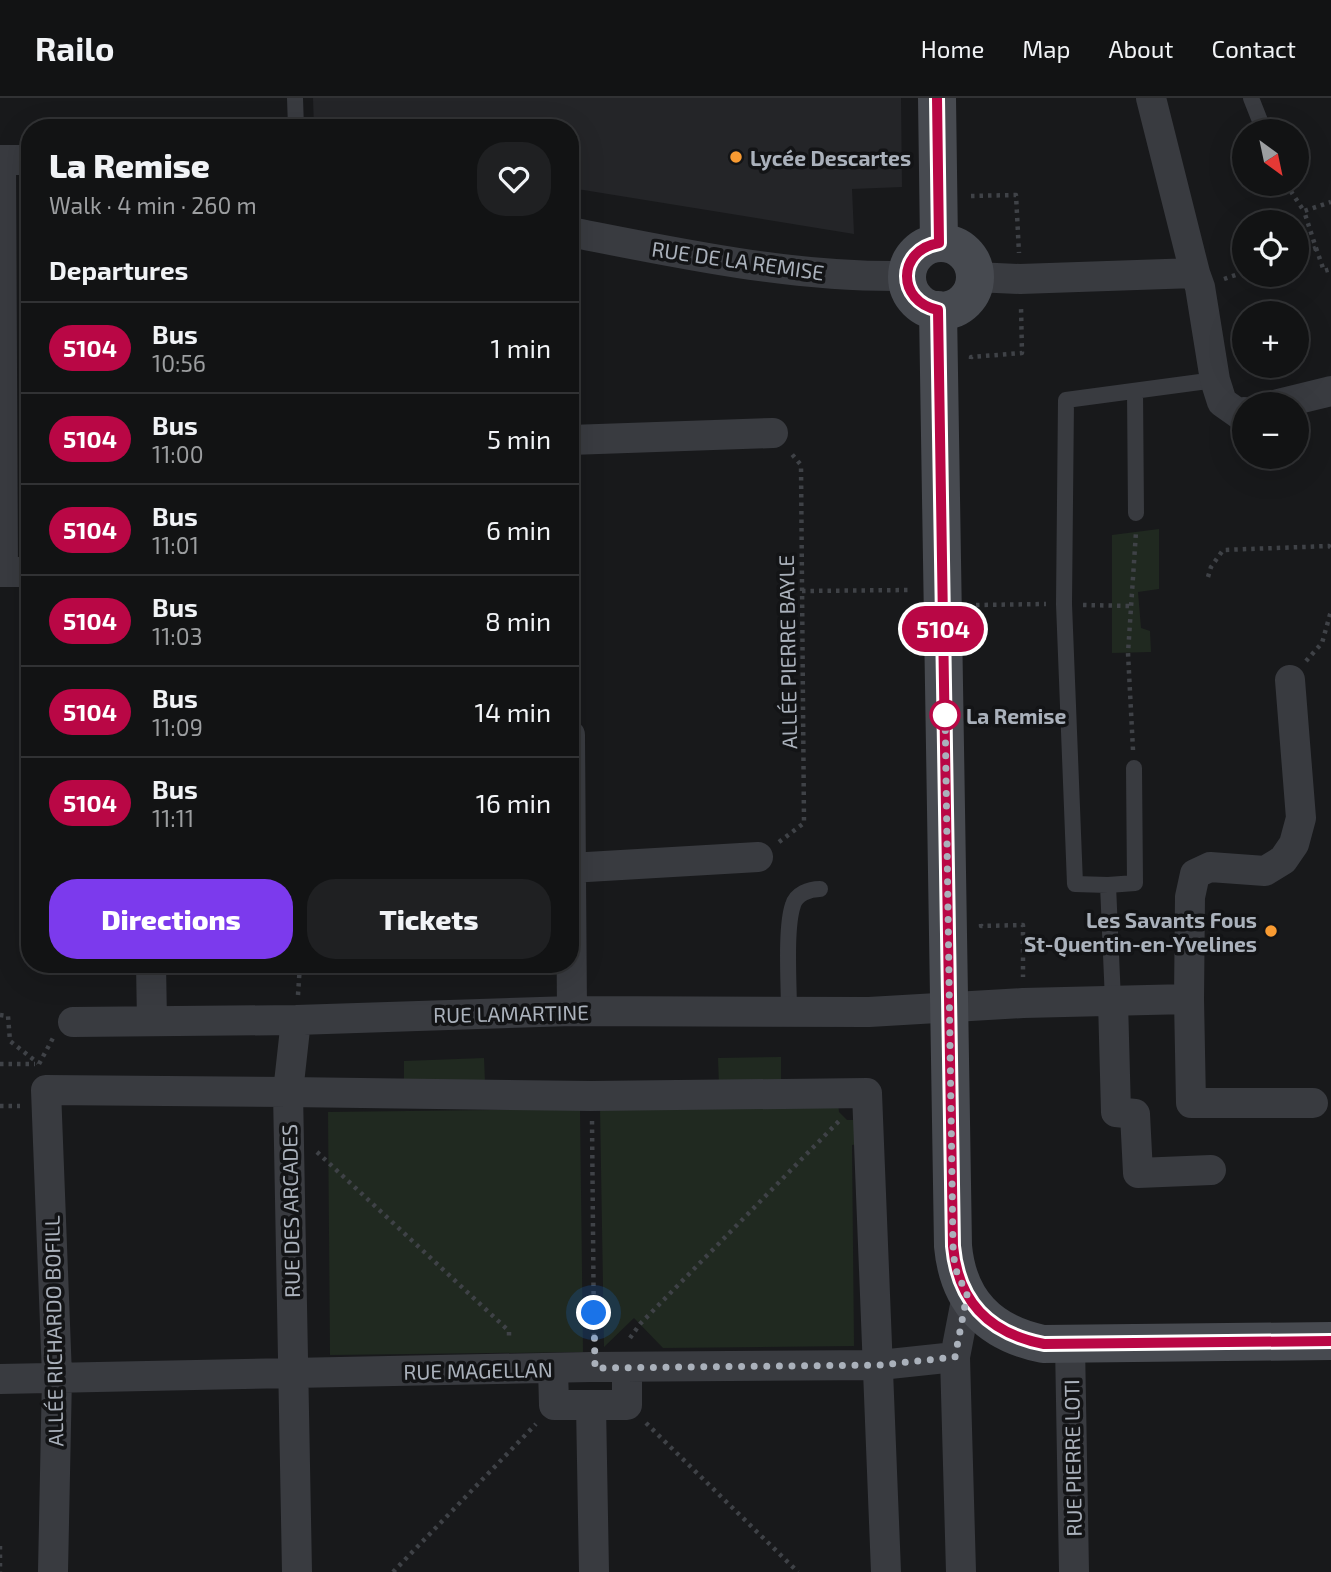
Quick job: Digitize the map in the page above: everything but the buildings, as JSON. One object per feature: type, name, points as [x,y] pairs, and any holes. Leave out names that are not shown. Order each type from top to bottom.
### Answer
[{"type":"street","points":[[937,98],[939,243]]},
{"type":"street","points":[[1151,98],[1200,287],[1215,380],[1222,402],[1232,409]]},
{"type":"street","points":[[11,572],[0,160],[21,160]]},
{"type":"street","name":"RUE DE LA REMISE","points":[[579,234],[731,264],[860,277],[907,276]]},
{"type":"street","points":[[939,243],[961,248],[969,257],[975,277],[968,298],[949,310],[928,308],[913,296],[907,276],[913,257],[920,250],[939,243]]},
{"type":"street","points":[[975,277],[1020,279],[1195,272]]},
{"type":"street","points":[[938,310],[965,595],[949,1007],[955,1268],[975,1308],[1012,1336],[1044,1344],[1331,1341]]},
{"type":"street","points":[[1309,396],[1331,391]]},
{"type":"street","points":[[579,440],[773,433]]},
{"type":"street","points":[[1290,680],[1301,818],[1294,844],[1283,860],[1265,871],[1210,867],[1195,874],[1190,897],[1191,1102],[1313,1103]]},
{"type":"street","points":[[579,868],[758,857]]},
{"type":"street","points":[[151,973],[152,1021]]},
{"type":"street","points":[[572,973],[572,1011]]},
{"type":"street","name":"RUE LAMARTINE","points":[[73,1022],[296,1020],[572,1011],[869,1012],[1023,1003],[1189,999]]},
{"type":"street","points":[[1113,1001],[1116,1112],[1135,1114],[1138,1173],[1211,1170]]},
{"type":"street","name":"RUE DES ARCADES","points":[[296,1020],[288,1092],[288,1125],[297,1572]]},
{"type":"street","points":[[42,1077],[288,1092],[591,1096],[867,1093],[880,1365],[886,1572]]},
{"type":"street","name":"ALLÉE RICHARDO BOFILL","points":[[42,1077],[57,1377],[53,1572]]},
{"type":"street","points":[[961,1572],[955,1357],[967,1295]]},
{"type":"street","name":"RUE PIERRE LOTI","points":[[1070,1344],[1074,1572]]},
{"type":"street","name":"RUE MAGELLAN","points":[[0,1379],[610,1367],[880,1365],[955,1357]]},
{"type":"street","points":[[553,1368],[554,1405],[627,1405],[610,1367]]},
{"type":"street","points":[[591,1405],[594,1572]]},
{"type":"lane","points":[[295,98],[296,119]]},
{"type":"lane","points":[[1251,98],[1259,119]]},
{"type":"lane","points":[[1134,768],[1136,883],[1075,884],[1064,604],[1066,400],[1215,380]]},
{"type":"lane","points":[[1135,391],[1136,513]]},
{"type":"lane","points":[[1108,885],[1113,1001]]},
{"type":"lane","points":[[789,1012],[793,903],[803,893],[820,889]]},
{"type":"path","points":[[939,194],[973,197],[1016,195],[1022,353],[971,356],[972,370]]},
{"type":"path","points":[[1307,210],[1331,202]]},
{"type":"path","points":[[1309,225],[1324,271],[1331,269]]},
{"type":"path","points":[[1309,250],[1317,247]]},
{"type":"path","name":"ALLÉE PIERRE BAYLE","points":[[758,857],[804,823],[801,465],[773,433]]},
{"type":"path","points":[[1134,768],[1128,653],[1136,513]]},
{"type":"path","points":[[1208,578],[1211,567],[1223,550],[1331,548]]},
{"type":"path","points":[[802,591],[965,595],[1064,604],[1131,606]]},
{"type":"path","points":[[965,595],[976,619]]},
{"type":"path","points":[[1290,680],[1322,643],[1331,611]]},
{"type":"path","points":[[981,912],[981,926],[1023,925],[1023,1003]]},
{"type":"path","points":[[0,1016],[8,1016],[10,1041],[42,1077]]},
{"type":"path","points":[[42,1077],[54,1035],[73,1022]]},
{"type":"path","points":[[0,1064],[42,1077]]},
{"type":"path","points":[[610,1367],[640,1324],[867,1093]]},
{"type":"path","points":[[591,1096],[610,1367]]},
{"type":"path","points":[[288,1125],[509,1331],[510,1369]]},
{"type":"path","points":[[393,1572],[554,1405]]},
{"type":"path","points":[[627,1405],[798,1572]]},
{"type":"path","points":[[0,1546],[1,1572]]},
{"type":"shaded area","name":"Lycée Descartes","points":[[313,98],[901,98],[902,187],[852,189],[854,234],[579,189],[579,119],[314,119]]},
{"type":"shaded area","points":[[1159,529],[1159,589],[1138,592],[1141,628],[1150,631],[1151,652],[1112,653],[1112,535]]},
{"type":"shaded area","points":[[781,1057],[781,1083],[719,1085],[718,1058]]},
{"type":"shaded area","points":[[484,1058],[485,1082],[404,1085],[404,1061]]},
{"type":"shaded area","points":[[838,1103],[839,1112],[847,1120],[859,1120],[859,1144],[852,1145],[854,1346],[663,1348],[634,1318],[604,1347],[600,1107]]},
{"type":"shaded area","points":[[580,1109],[583,1352],[330,1355],[328,1112]]},
{"type":"bus line","name":"5104","points":[[937,98],[939,243],[929,244],[913,257],[907,276],[913,296],[928,308],[938,310],[953,1246],[959,1281],[975,1308],[1000,1328],[1012,1336],[1044,1344],[1331,1341]]},
{"type":"place","name":"Lycée Descartes","points":[[736,157]]},
{"type":"place","name":"La Remise","points":[[945,715]]},
{"type":"place","name":"Les Savants Fous St-Quentin-en-Yvelines","points":[[1271,931]]},
{"type":"route","points":[[594,1313],[595,1368],[880,1365],[955,1357],[967,1295],[955,1268],[953,1246],[945,709],[945,715]]}]
